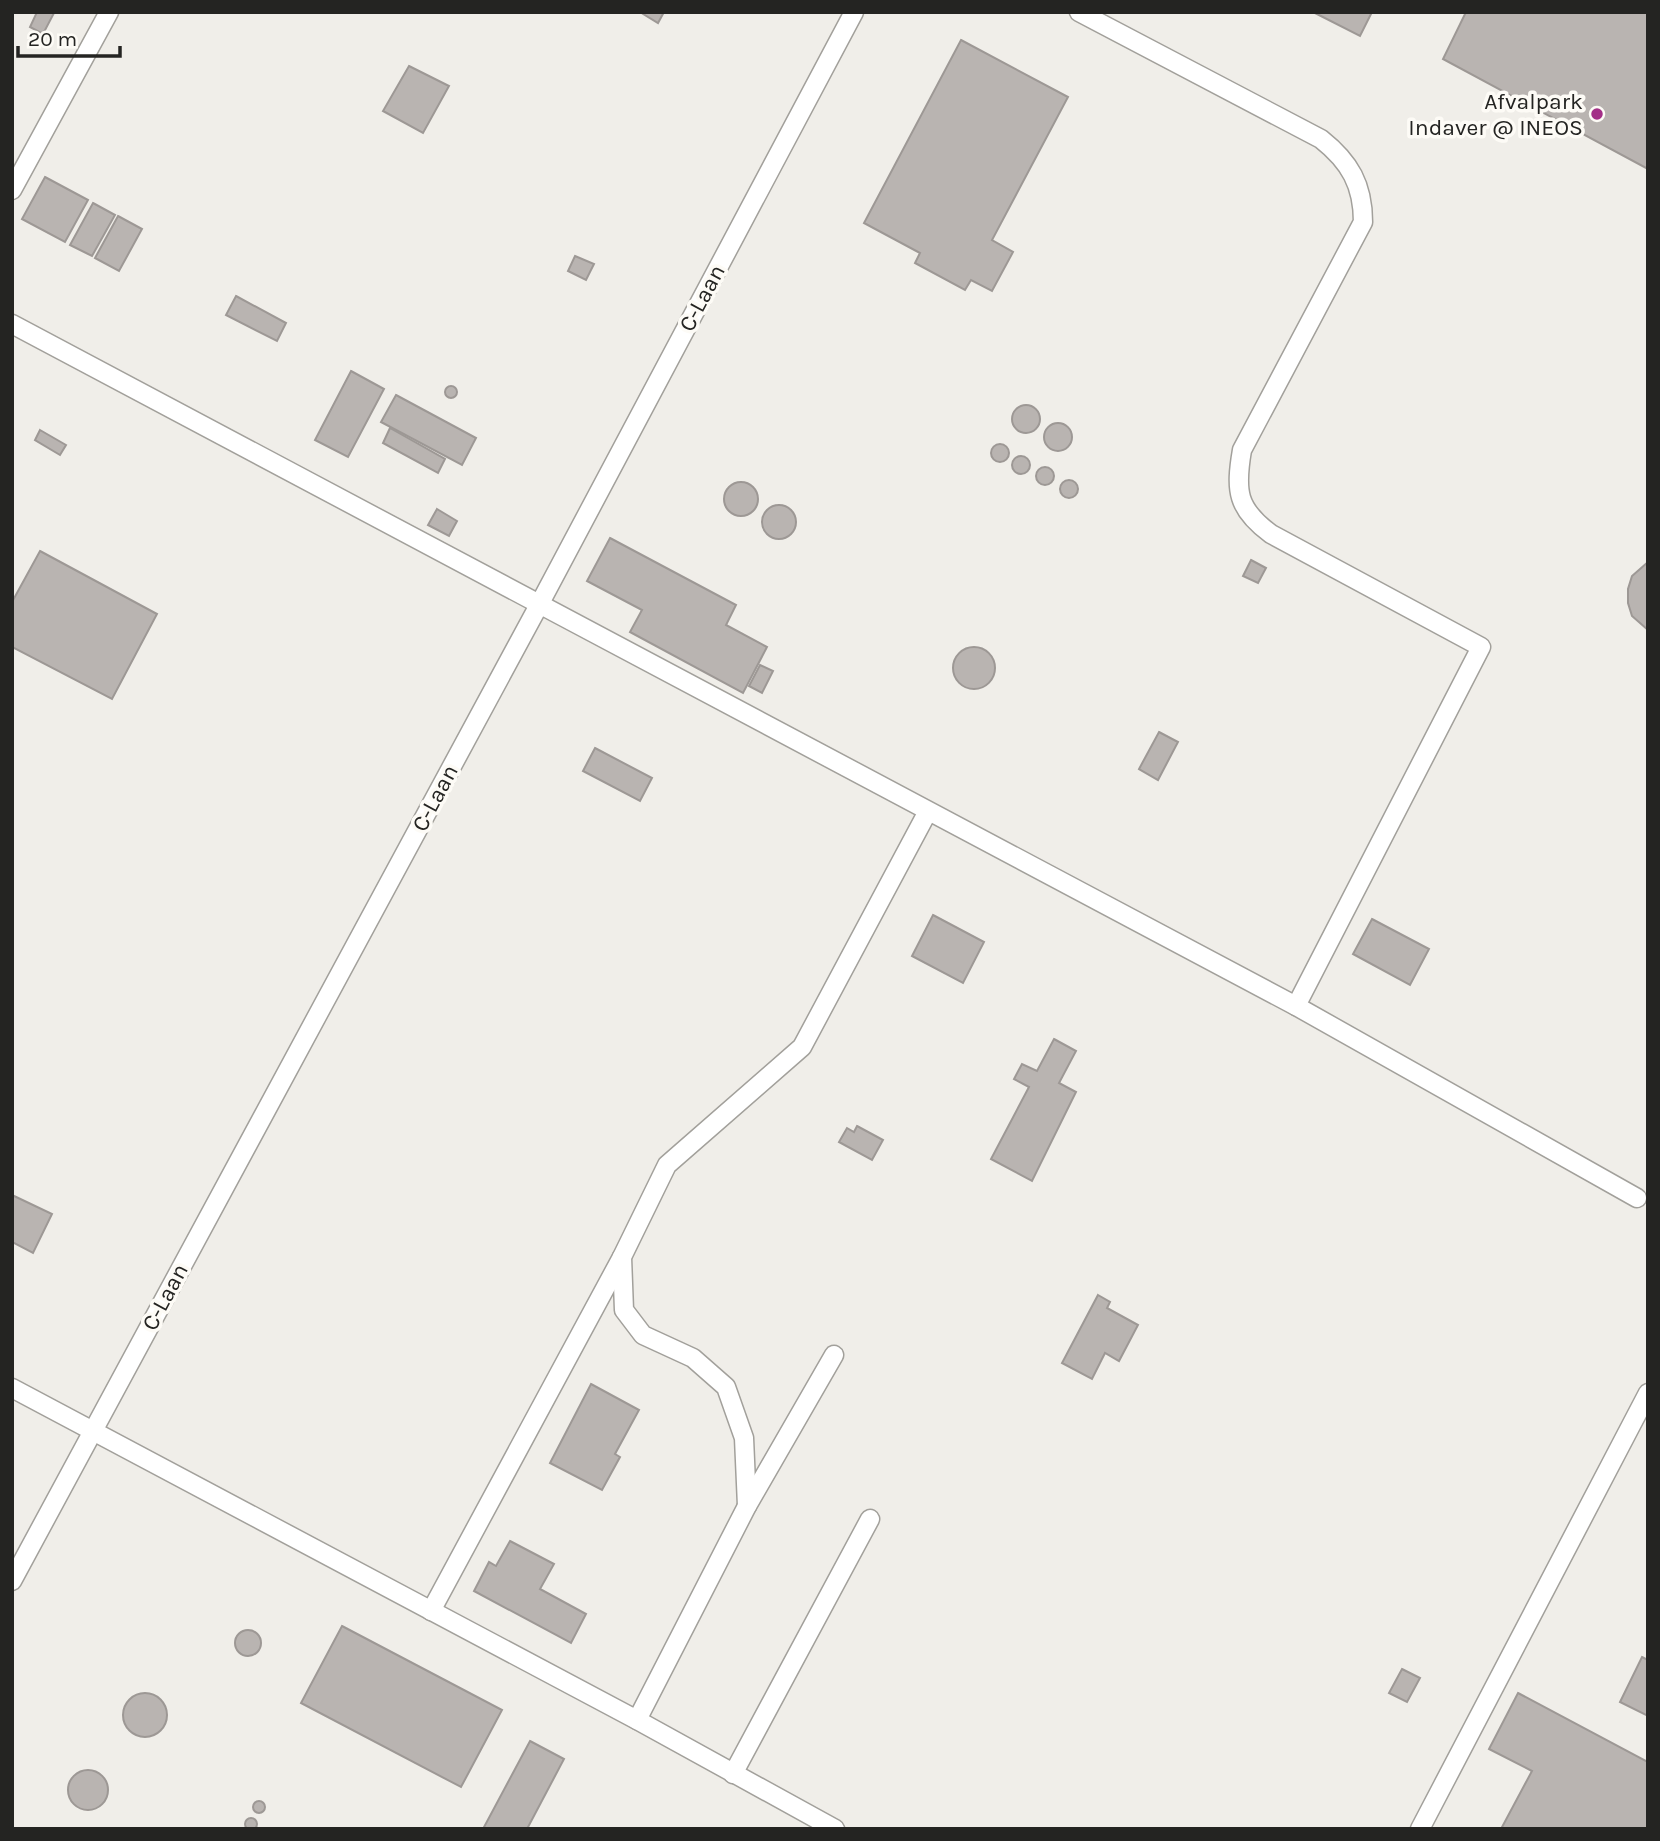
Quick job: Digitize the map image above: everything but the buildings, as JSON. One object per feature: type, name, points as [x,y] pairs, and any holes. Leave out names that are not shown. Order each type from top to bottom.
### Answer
[{"type":"lane","points":[[12,190],[109,12]]},
{"type":"lane","name":"C-Laan","points":[[12,1581],[539,605],[854,12]]},
{"type":"lane","points":[[1079,12],[1321,139],[1340,155],[1356,177],[1363,200],[1363,222],[1242,450],[1237,475],[1241,502],[1251,519],[1271,534],[1480,647],[1296,1006]]},
{"type":"lane","points":[[12,324],[927,813],[1296,1006],[1637,1198]]},
{"type":"lane","points":[[431,1611],[622,1257],[667,1165],[802,1047],[927,813]]},
{"type":"lane","points":[[622,1257],[624,1310],[643,1335],[693,1359],[726,1387],[744,1438],[747,1506]]},
{"type":"lane","points":[[637,1720],[747,1506],[834,1354]]},
{"type":"lane","points":[[12,1388],[637,1720],[835,1829]]},
{"type":"lane","points":[[1420,1829],[1648,1392]]},
{"type":"lane","points":[[733,1774],[870,1520]]},
{"type":"place","name":"Afvalpark Indaver @ INEOS","points":[[1597,114]]}]
